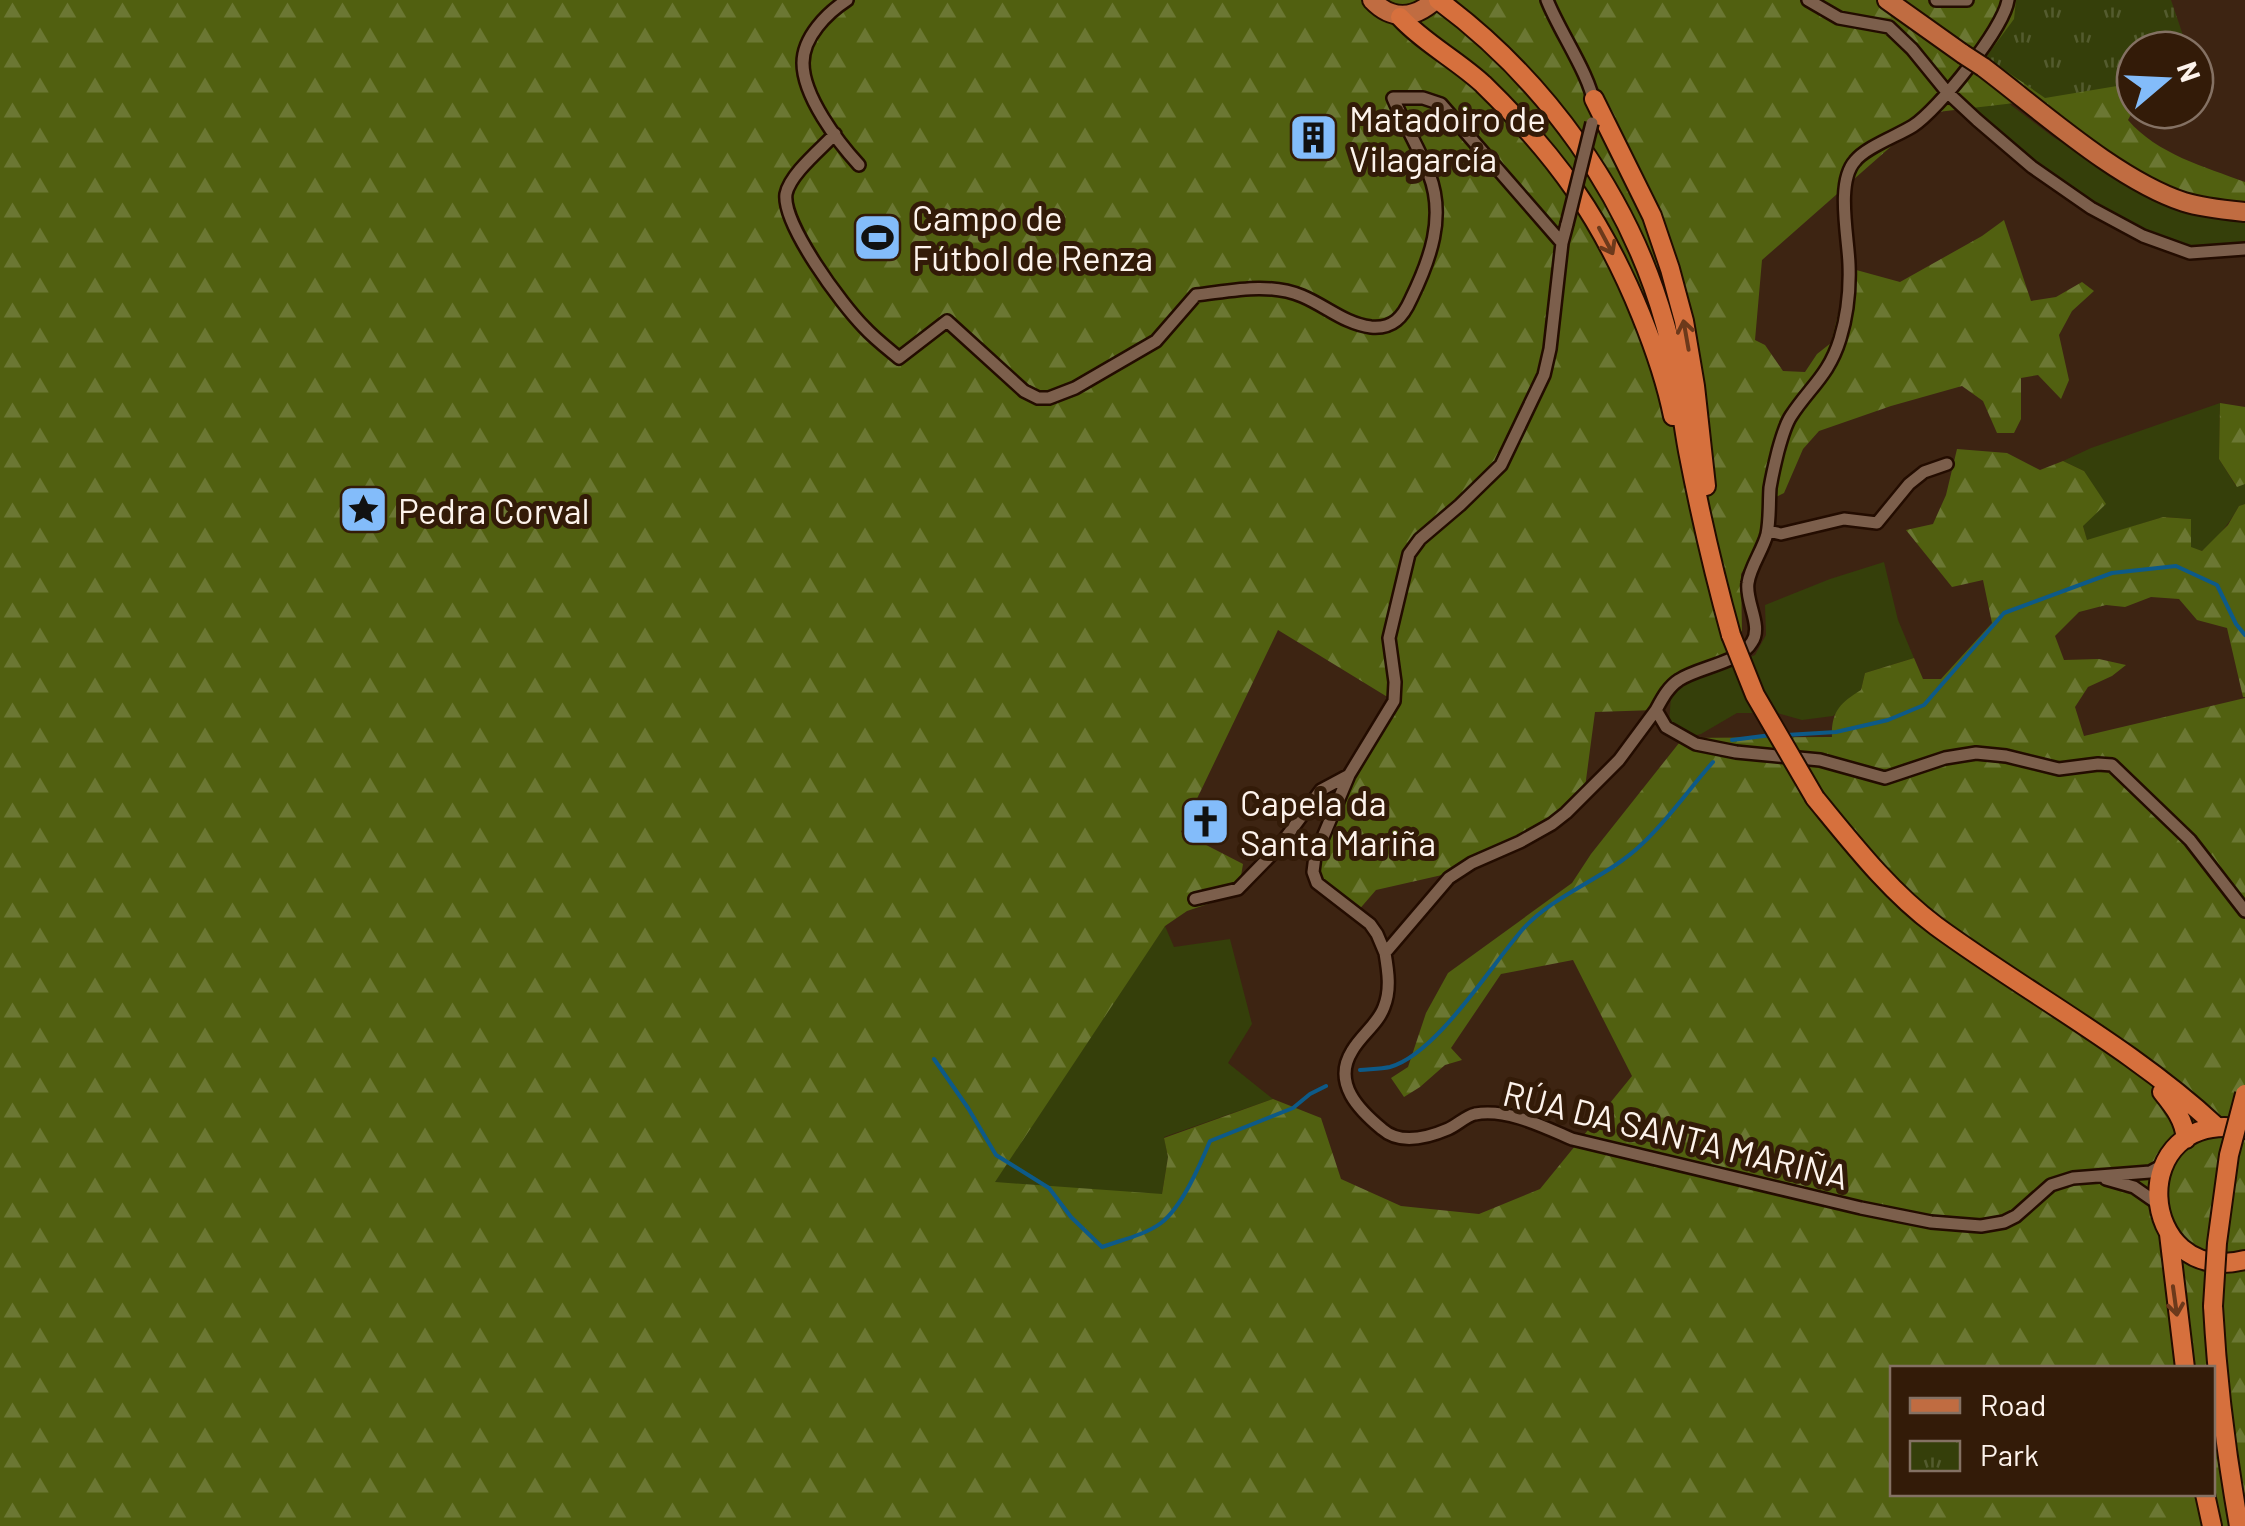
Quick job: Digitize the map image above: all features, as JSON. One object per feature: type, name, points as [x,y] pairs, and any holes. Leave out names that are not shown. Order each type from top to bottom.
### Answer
[{"type":"highway","points":[[1432,4],[1504,56],[1561,119],[1628,228],[1665,324],[1713,571],[1731,636],[1755,695],[1816,798],[1869,864],[1934,924],[2128,1054],[2216,1126]]},
{"type":"highway","points":[[1400,16],[1478,80],[1522,124],[1583,200],[1605,237],[1653,345],[1670,402],[1694,522],[1713,571]]},
{"type":"highway","points":[[1594,98],[1652,216],[1684,321],[1695,386],[1713,571]]},
{"type":"highway","points":[[2128,1054],[2174,1107],[2185,1127],[2186,1138]]},
{"type":"highway","points":[[2239,1526],[2224,1444],[2214,1306],[2216,1243],[2229,1155],[2245,1094]]},
{"type":"highway","points":[[2245,1130],[2216,1126],[2186,1138],[2172,1150],[2157,1184],[2161,1220],[2184,1250],[2200,1259],[2224,1264],[2245,1260]]},
{"type":"highway","points":[[2168,1234],[2185,1366]]},
{"type":"highway","points":[[2205,1496],[2212,1526]]},
{"type":"main road","points":[[1372,0],[1382,10],[1400,16],[1432,4]]},
{"type":"main road","points":[[1887,0],[2100,155],[2157,191],[2186,202],[2245,212]]},
{"type":"street","points":[[847,0],[824,18],[802,60],[806,80],[825,122],[859,166]]},
{"type":"street","points":[[1385,954],[1370,924],[1317,883],[1313,872],[1315,856],[1349,775],[1394,701],[1389,638],[1408,554],[1501,465],[1544,375],[1562,244],[1592,123],[1594,98],[1547,0]]},
{"type":"street","points":[[1808,0],[1838,18],[1889,27],[1948,92],[2032,166],[2090,208],[2143,236],[2190,253],[2245,248]]},
{"type":"street","points":[[1936,0],[1967,0]]},
{"type":"street","points":[[1385,954],[1449,878],[1520,842],[1566,813],[1618,760],[1663,696],[1679,680],[1750,646],[1756,632],[1748,582],[1768,531],[1771,483],[1785,431],[1790,417],[1824,376],[1840,340],[1849,268],[1845,176],[1856,158],[1917,124],[1948,92],[2000,20],[2008,0]]},
{"type":"street","points":[[835,134],[792,180],[786,204],[800,238],[839,298],[899,358],[947,321],[1024,391],[1038,398],[1075,388],[1156,341],[1196,295],[1276,288],[1303,297],[1354,324],[1377,328],[1396,322],[1404,314],[1427,267],[1434,243],[1436,212],[1430,177],[1394,98],[1423,98],[1441,104],[1562,244]]},
{"type":"street","points":[[1768,531],[1781,534],[1844,520],[1877,523],[1924,472],[1947,464]]},
{"type":"street","points":[[1656,710],[1666,726],[1696,744],[1820,760],[1884,778],[1945,758],[1976,753],[2006,756],[2059,770],[2112,765],[2190,840],[2245,911]]},
{"type":"street","points":[[1194,898],[1238,888],[1278,848],[1322,790],[1349,775]]},
{"type":"street","name":"RÚA DA SANTA MARIÑA","points":[[1385,954],[1386,1003],[1350,1054],[1346,1073],[1350,1096],[1362,1111],[1400,1140],[1444,1130],[1474,1114],[1498,1115],[1532,1122],[1572,1140],[1861,1208],[1931,1222],[1980,1226],[2016,1216],[2051,1186],[2073,1178],[2150,1172],[2164,1165]]},
{"type":"street","points":[[2092,1177],[2134,1187],[2157,1203]]},
{"type":"green space","points":[[0,0],[2144,0],[2139,30],[2115,30],[2115,130],[2138,130],[2167,151],[2245,182],[2245,203],[2192,194],[2146,175],[2040,100],[1929,113],[1762,260],[1755,340],[1765,345],[1783,371],[1805,372],[1817,354],[1831,343],[1849,268],[1900,282],[2004,220],[2031,301],[2056,297],[2082,282],[2094,291],[2072,311],[2059,335],[2069,380],[2061,399],[2038,375],[2021,378],[2021,419],[2014,433],[1997,433],[1983,401],[1962,386],[1819,431],[1803,449],[1784,493],[1770,500],[1761,542],[1741,574],[1742,633],[1728,642],[1726,660],[1679,680],[1656,710],[1595,712],[1584,795],[1520,842],[1442,875],[1376,890],[1357,912],[1313,872],[1349,775],[1394,701],[1278,630],[1181,832],[1243,864],[1238,894],[1187,911],[1165,926],[995,1182],[1162,1194],[1168,1157],[1164,1138],[1273,1099],[1321,1118],[1341,1179],[1401,1206],[1479,1214],[1540,1189],[1632,1076],[1573,960],[1501,974],[1451,1048],[1462,1060],[1445,1065],[1404,1097],[1391,1078],[1408,1067],[1426,1013],[1448,973],[1572,883],[1683,738],[1832,737],[1835,715],[1842,704],[1861,690],[1865,673],[1914,658],[1923,679],[1941,679],[1992,623],[1983,580],[1952,587],[1906,530],[1933,524],[1946,495],[1957,449],[2007,453],[2040,470],[2063,461],[2084,471],[2106,504],[2083,526],[2087,540],[2163,517],[2191,519],[2191,547],[2202,551],[2228,525],[2239,506],[2245,504],[2245,697],[2227,628],[2197,620],[2179,599],[2151,597],[2125,607],[2106,605],[2079,612],[2055,636],[2064,660],[2099,659],[2126,665],[2088,687],[2075,707],[2084,736],[2245,698],[2245,1526],[0,1526]]},
{"type":"green space","points":[[2016,0],[2171,0],[2181,30],[2115,30],[2115,86],[2045,98],[1986,57],[2014,19]]},
{"type":"green space","points":[[1970,74],[2053,137],[2135,186],[2245,218],[2245,248],[2169,250],[2032,167],[1954,92]]},
{"type":"green space","points":[[2220,403],[2219,459],[2236,486],[2245,484],[2245,504],[2239,506],[2213,541],[2202,551],[2191,548],[2191,519],[2163,517],[2087,541],[2083,526],[2084,471],[2063,461]]},
{"type":"green space","points":[[2220,403],[2245,407],[2245,484],[2237,487],[2219,459]]},
{"type":"green space","points":[[1884,562],[1898,620],[1914,658],[1865,673],[1861,690],[1833,716],[1802,720],[1777,713],[1737,713],[1701,734],[1683,738],[1669,722],[1671,697],[1682,685],[1755,655],[1766,635],[1765,605]]},
{"type":"green space","points":[[1165,926],[1174,947],[1230,939],[1252,1024],[1228,1063],[1273,1099],[1164,1137],[1168,1157],[1162,1194],[1128,1225],[988,1181]]},
{"type":"waterway","points":[[1786,735],[1836,732],[1888,720],[1924,705],[2004,613],[2112,573],[2176,566],[2217,585],[2245,635]]},
{"type":"waterway","points":[[1732,740],[1771,735]]},
{"type":"waterway","points":[[1360,1070],[1390,1067],[1426,1045],[1536,916],[1642,844],[1713,762]]},
{"type":"waterway","points":[[934,1059],[996,1155],[1049,1188],[1071,1217],[1102,1247],[1148,1231],[1169,1216],[1190,1185],[1210,1141],[1293,1108],[1326,1086]]},
{"type":"place","name":"Matadoiro de Vilagarcía","points":[[1314,138]]},
{"type":"place","name":"Campo de Fútbol de Renza","points":[[877,237]]},
{"type":"place","name":"Pedra Corval","points":[[363,510]]},
{"type":"place","name":"Capela da Santa Mariña","points":[[1205,822]]}]
